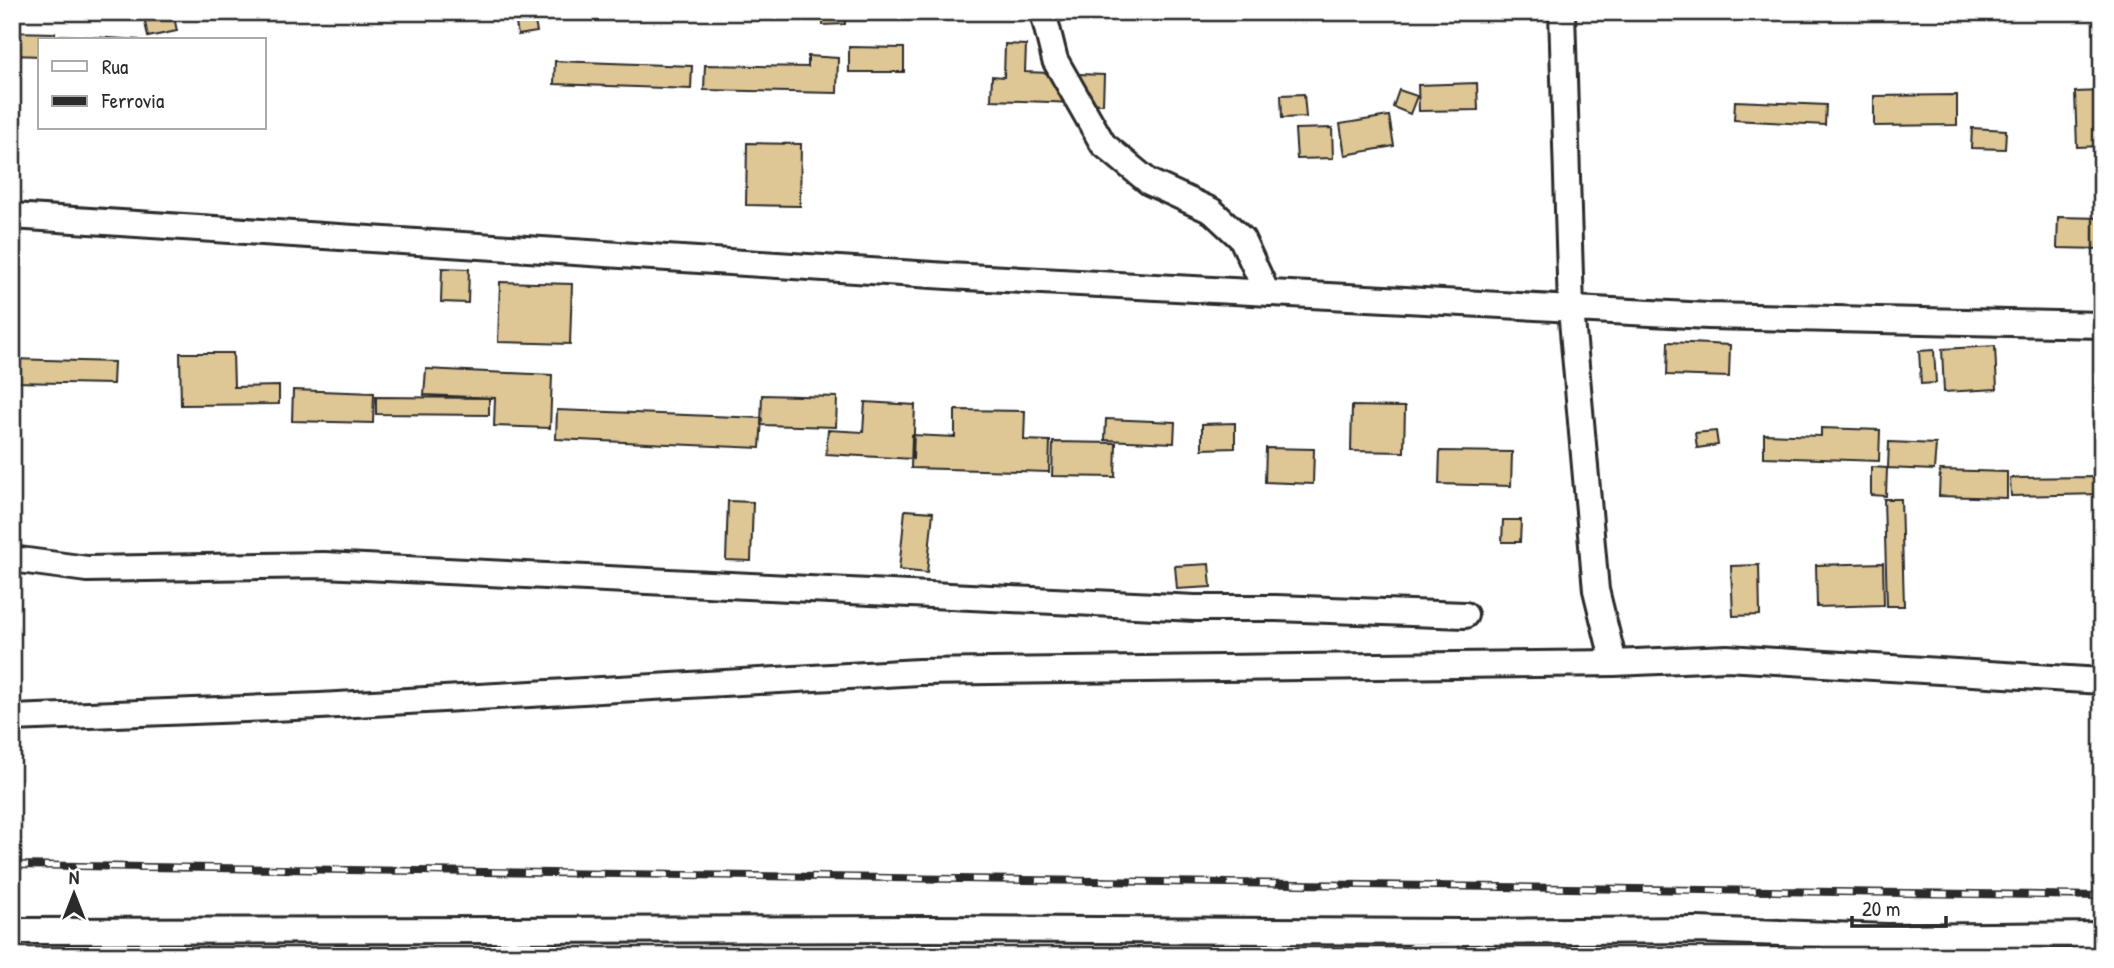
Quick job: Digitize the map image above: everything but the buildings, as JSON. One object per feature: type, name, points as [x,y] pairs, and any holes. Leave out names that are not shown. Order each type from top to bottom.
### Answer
[{"type":"street","points":[[1043,12],[1055,60],[1103,144],[1149,182],[1212,211],[1242,239],[1267,293]]},
{"type":"street","points":[[1562,12],[1571,309],[1596,590],[1614,663]]},
{"type":"street","points":[[12,216],[948,276],[1571,309],[1708,316],[2102,325]]},
{"type":"street","points":[[12,559],[87,569],[324,565],[1195,608],[1465,615]]},
{"type":"street","points":[[12,718],[320,706],[919,672],[1614,663],[1727,658],[2102,681]]},
{"type":"street","points":[[12,930],[1697,930],[1887,937],[2102,936]]},
{"type":"street","points":[[1415,956],[1461,932]]},
{"type":"street","points":[[1816,934],[1869,956]]},
{"type":"railway","points":[[12,865],[2102,896]]}]
